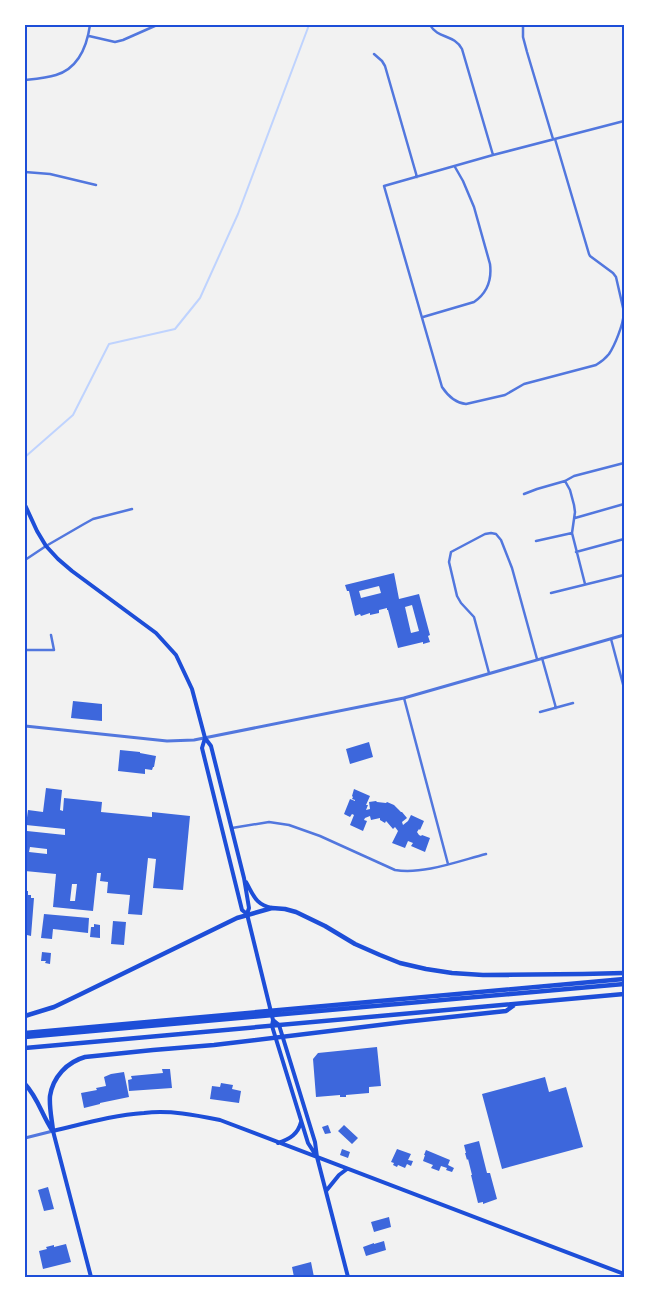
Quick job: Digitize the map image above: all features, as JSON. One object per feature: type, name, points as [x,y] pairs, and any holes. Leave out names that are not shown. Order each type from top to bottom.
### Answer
[{"type":"highway","points":[[25,1016],[54,1007],[247,914],[272,908],[296,912],[325,926],[355,944],[400,964],[426,969],[483,975],[624,973]]},
{"type":"highway","points":[[25,1032],[624,979]]},
{"type":"highway","points":[[25,1037],[624,984]]},
{"type":"highway","points":[[25,1048],[624,994]]},
{"type":"highway","points":[[53,1131],[50,1103],[52,1090],[60,1073],[77,1060],[93,1056],[214,1046],[506,1011],[514,1005]]},
{"type":"highway","points":[[25,1084],[34,1094],[45,1120],[53,1131]]},
{"type":"main road","points":[[25,505],[46,546],[72,571],[156,633],[176,655],[192,689],[205,738],[211,746],[244,878],[249,908],[247,914],[273,1020],[272,1026],[277,1046],[308,1143],[317,1158]]},
{"type":"main road","points":[[205,738],[202,748],[242,910],[247,914]]},
{"type":"main road","points":[[244,878],[256,899],[263,906],[272,908]]},
{"type":"main road","points":[[273,1020],[279,1025],[315,1142],[317,1158],[348,1277]]},
{"type":"main road","points":[[91,1277],[53,1131],[98,1120],[144,1112],[172,1112],[220,1120],[624,1274]]},
{"type":"main road","points":[[278,1143],[292,1137],[299,1129],[301,1120]]},
{"type":"main road","points":[[326,1191],[339,1175],[347,1169]]},
{"type":"street","points":[[25,80],[56,75],[67,70],[81,55],[90,25]]},
{"type":"street","points":[[88,36],[115,42],[157,25]]},
{"type":"street","points":[[430,25],[435,32],[454,40],[462,49],[494,155]]},
{"type":"street","points":[[523,25],[526,52],[554,139],[589,254],[616,277],[624,313],[623,321],[609,354],[596,365],[524,384],[505,395],[466,404],[453,399],[442,387],[384,186],[494,155],[554,139],[624,121]]},
{"type":"street","points":[[374,54],[385,66],[417,177]]},
{"type":"street","points":[[423,317],[474,302],[485,292],[490,281],[490,264],[474,207],[455,167]]},
{"type":"street","points":[[25,172],[50,174],[96,185]]},
{"type":"street","points":[[524,494],[537,488],[565,481],[574,476],[624,463]]},
{"type":"street","points":[[565,481],[570,490],[574,505],[572,532],[585,584]]},
{"type":"street","points":[[574,518],[624,504]]},
{"type":"street","points":[[25,560],[93,520],[132,509]]},
{"type":"street","points":[[536,541],[572,532]]},
{"type":"street","points":[[489,673],[474,616],[457,596],[449,562],[451,552],[485,534],[496,534],[501,540],[512,568],[537,659]]},
{"type":"street","points":[[576,552],[624,539]]},
{"type":"street","points":[[551,592],[624,575]]},
{"type":"street","points":[[25,650],[54,650],[51,635]]},
{"type":"street","points":[[25,726],[167,742],[188,741],[404,698],[624,635]]},
{"type":"street","points":[[611,639],[624,688]]},
{"type":"street","points":[[542,658],[556,708]]},
{"type":"street","points":[[404,698],[448,864]]},
{"type":"street","points":[[540,712],[573,703]]},
{"type":"street","points":[[232,828],[269,822],[290,825],[320,836],[395,870],[411,872],[486,854]]},
{"type":"street","points":[[25,1138],[53,1131]]},
{"type":"building","points":[[394,573],[399,599],[419,594],[430,635],[428,636],[430,642],[398,648],[387,608],[379,610],[379,613],[355,616],[349,591],[347,591],[345,585]],"holes":[[[379,586],[381,593],[361,598],[359,591]],[[412,605],[419,631],[411,633],[405,607]]]},
{"type":"building","points":[[73,701],[102,704],[102,721],[71,718]]},
{"type":"building","points":[[369,742],[373,757],[350,764],[346,749]]},
{"type":"building","points":[[120,750],[156,756],[154,767],[152,770],[145,769],[145,774],[118,771]]},
{"type":"building","points":[[46,788],[62,790],[60,810],[63,811],[64,798],[102,802],[101,812],[152,817],[152,812],[190,816],[183,890],[153,888],[156,859],[148,858],[142,915],[128,914],[130,895],[107,893],[108,882],[100,881],[101,873],[97,873],[93,911],[53,907],[56,874],[25,871],[27,831],[65,835],[65,829],[26,825],[28,810],[43,812]],"holes":[[[30,847],[47,849],[47,854],[29,852]],[[72,884],[77,884],[75,901],[70,901]]]},
{"type":"building","points":[[354,789],[370,796],[366,810],[370,809],[369,802],[387,802],[394,805],[407,818],[402,822],[403,825],[411,815],[424,821],[417,832],[421,836],[430,838],[425,852],[411,846],[413,843],[408,841],[405,848],[392,843],[398,831],[395,827],[393,829],[386,821],[385,823],[380,820],[380,818],[371,820],[370,816],[365,818],[364,820],[367,821],[363,831],[350,825],[354,815],[352,814],[350,817],[344,814],[350,799],[355,801],[352,799]]},
{"type":"building","points":[[25,891],[28,891],[28,895],[31,895],[31,898],[34,898],[31,936],[27,935],[27,938],[25,938]]},
{"type":"building","points":[[44,914],[89,918],[88,933],[53,929],[52,939],[41,938]]},
{"type":"building","points":[[113,921],[126,922],[124,945],[111,944]]},
{"type":"building","points":[[94,924],[100,925],[100,938],[90,937],[91,927],[94,927]]},
{"type":"building","points":[[42,952],[51,953],[50,964],[45,963],[46,961],[41,961]]},
{"type":"building","points":[[377,1047],[381,1086],[369,1087],[369,1093],[346,1095],[346,1097],[340,1097],[340,1095],[316,1097],[313,1059],[318,1053]]},
{"type":"building","points":[[162,1069],[170,1069],[172,1088],[129,1091],[128,1080],[132,1079],[131,1076],[163,1073]]},
{"type":"building","points":[[124,1072],[129,1097],[84,1108],[81,1093],[106,1086],[104,1077]]},
{"type":"building","points":[[545,1077],[549,1092],[566,1087],[583,1147],[502,1169],[482,1094]]},
{"type":"building","points":[[221,1083],[233,1085],[232,1089],[241,1091],[239,1103],[210,1099],[212,1086],[220,1087]]},
{"type":"building","points":[[328,1125],[331,1133],[325,1134],[322,1127]]},
{"type":"building","points":[[344,1125],[358,1138],[352,1144],[338,1131]]},
{"type":"building","points":[[479,1141],[487,1173],[490,1173],[497,1199],[483,1204],[483,1202],[478,1203],[464,1145]]},
{"type":"building","points":[[342,1149],[350,1152],[348,1158],[340,1155]]},
{"type":"building","points":[[397,1149],[411,1154],[408,1160],[413,1161],[411,1166],[407,1164],[405,1168],[393,1165],[394,1163],[391,1162]]},
{"type":"building","points":[[426,1150],[450,1160],[448,1165],[454,1168],[452,1172],[441,1166],[439,1171],[431,1168],[433,1165],[423,1161]]},
{"type":"building","points":[[48,1187],[54,1209],[44,1211],[38,1190]]},
{"type":"building","points":[[389,1217],[391,1227],[374,1232],[371,1222]]},
{"type":"building","points":[[384,1241],[386,1250],[366,1256],[363,1247]]},
{"type":"building","points":[[66,1244],[71,1262],[43,1269],[39,1251],[47,1249],[46,1247]]},
{"type":"building","points":[[311,1262],[314,1277],[294,1277],[292,1267]]},
{"type":"waterway","points":[[25,457],[73,415],[109,344],[175,329],[200,298],[238,214],[309,25]]}]
